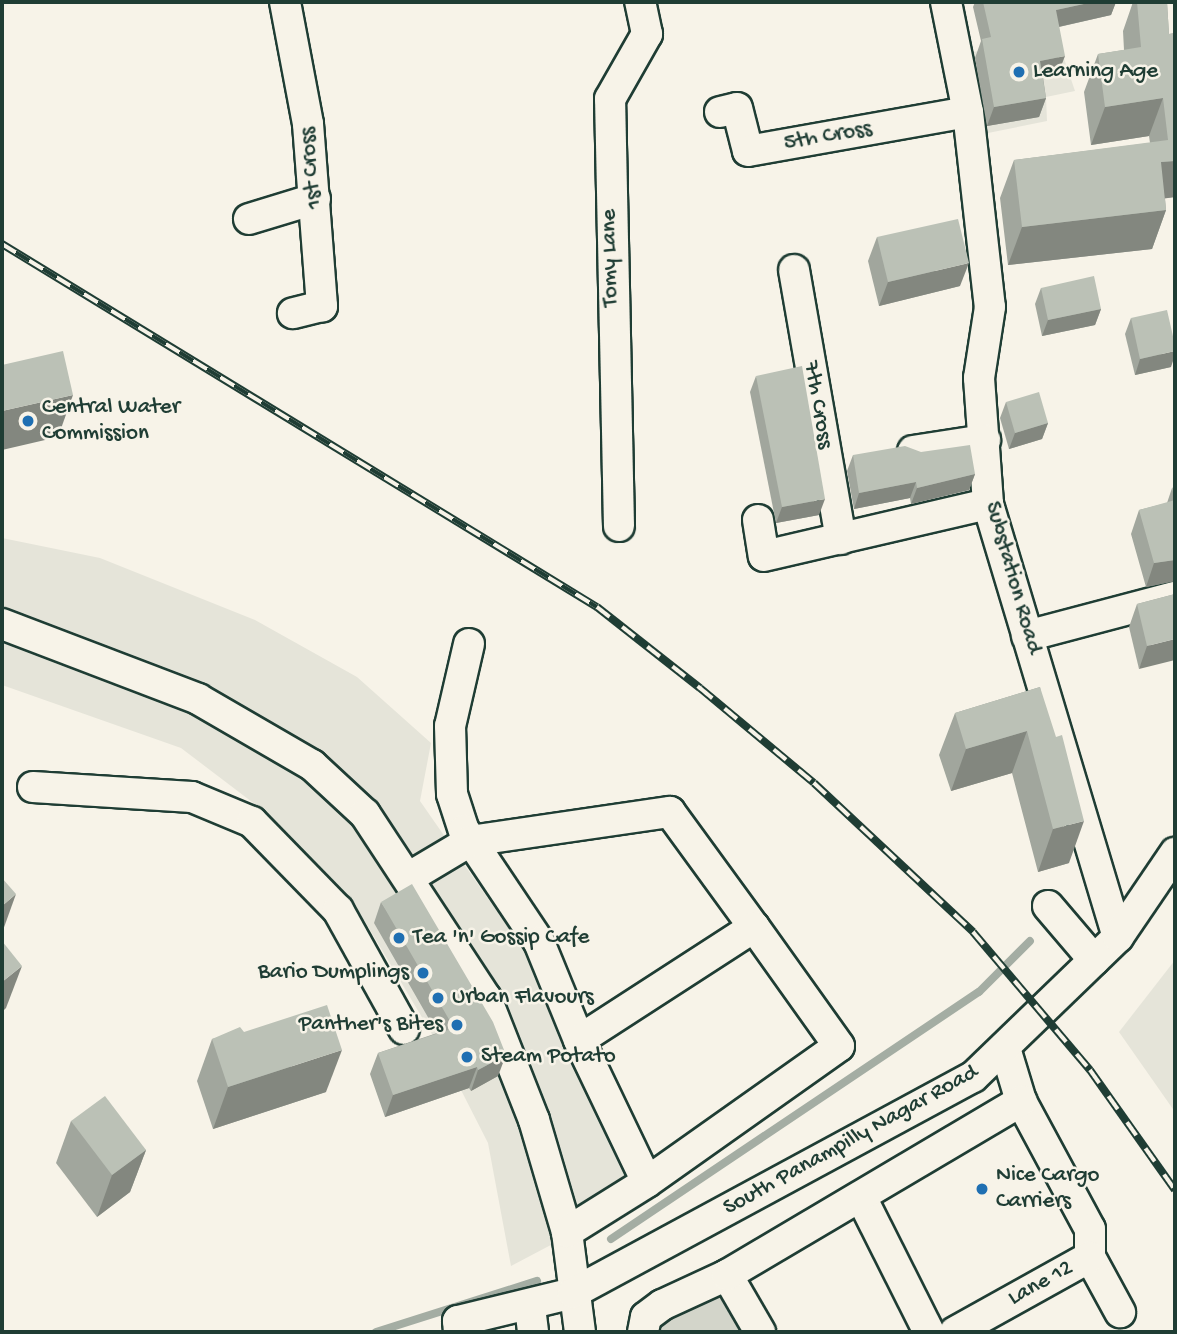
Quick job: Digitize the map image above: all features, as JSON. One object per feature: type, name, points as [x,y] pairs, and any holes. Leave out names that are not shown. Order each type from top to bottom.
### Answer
[{"type":"street","name":"1st Cross","points":[[285,2],[308,124],[322,306],[293,313]]},
{"type":"street","name":"Tomy Lane","points":[[619,526],[610,99],[647,34],[640,2]]},
{"type":"street","name":"Substation Road","points":[[946,2],[968,112],[990,307],[979,378],[988,504],[1118,937]]},
{"type":"street","name":"5th Cross","points":[[720,112],[737,108],[748,151],[968,112]]},
{"type":"street","points":[[249,219],[315,199]]},
{"type":"street","name":"7th Cross","points":[[794,270],[841,539]]},
{"type":"street","points":[[913,451],[985,440]]},
{"type":"street","points":[[758,520],[764,556],[988,504]]},
{"type":"street","points":[[1027,636],[1175,597]]},
{"type":"street","points":[[2,624],[198,699],[312,765],[365,814],[486,998],[534,1120],[568,1231],[573,1293],[580,1332]]},
{"type":"street","points":[[469,644],[450,726],[452,794],[470,841],[539,942],[579,1040],[647,1182]]},
{"type":"street","points":[[33,787],[192,797],[252,822],[338,910],[404,1029]]},
{"type":"street","points":[[408,877],[470,841],[670,812],[839,1046],[647,1182],[568,1231]]},
{"type":"street","name":"South Panampilly Nagar Road","points":[[459,1332],[458,1321],[532,1319],[573,1293],[973,1077],[1118,937],[1175,853]]},
{"type":"street","points":[[1048,906],[1094,960]]},
{"type":"street","points":[[579,1040],[754,927]]},
{"type":"street","points":[[1005,1048],[1021,1101],[1090,1229],[1090,1257],[1119,1312]]},
{"type":"street","points":[[643,1332],[646,1317],[662,1305],[727,1275],[1021,1101]]},
{"type":"street","points":[[861,1197],[929,1332]]},
{"type":"street","name":"Lane 12","points":[[955,1332],[1090,1257]]},
{"type":"street","points":[[727,1275],[760,1332]]},
{"type":"shaded area","name":"Learning Age","points":[[1056,35],[1075,91],[1046,97],[1047,121],[983,134],[964,54]]},
{"type":"shaded area","points":[[2,538],[100,558],[255,620],[357,677],[431,743],[420,801],[523,949],[638,1199],[511,1266],[488,1143],[436,1041],[351,898],[264,811],[181,748],[2,685]]},
{"type":"shaded area","points":[[1175,960],[1175,1112],[1119,1032]]},
{"type":"shaded area","points":[[722,1285],[747,1332],[654,1332],[661,1318]]},
{"type":"building","points":[[983,2],[1093,2],[1056,10],[1065,56],[1040,61],[1046,98],[994,107],[982,39],[991,37]]},
{"type":"building","points":[[1137,2],[1167,2],[1169,34],[1175,33],[1175,161],[1161,162],[1166,210],[1022,227],[1014,160],[1168,140],[1163,98],[1105,107],[1098,54],[1141,47]]},
{"type":"building","points":[[958,219],[969,263],[888,282],[877,237]]},
{"type":"building","points":[[1094,276],[1101,309],[1048,320],[1041,288]]},
{"type":"building","points":[[1167,310],[1175,351],[1140,359],[1131,318]]},
{"type":"building","points":[[63,351],[73,395],[2,411],[2,365]]},
{"type":"building","points":[[802,366],[825,499],[782,507],[756,376]]},
{"type":"building","points":[[1039,392],[1048,423],[1015,433],[1006,402]]},
{"type":"building","points":[[970,445],[975,474],[917,488],[916,482],[859,493],[853,455],[905,446],[921,452]]},
{"type":"building","points":[[1175,500],[1175,560],[1154,563],[1139,510]]},
{"type":"building","points":[[1175,594],[1175,639],[1147,646],[1137,604]]},
{"type":"building","points":[[1040,687],[1056,737],[1062,735],[1084,821],[1053,829],[1027,731],[966,749],[955,713]]},
{"type":"building","points":[[2,878],[16,894],[2,906]]},
{"type":"building","points":[[412,884],[493,1022],[506,1055],[478,1070],[477,1067],[393,1095],[378,1053],[454,1028],[381,902]]},
{"type":"building","points":[[2,941],[22,966],[2,982]]},
{"type":"building","points":[[327,1005],[342,1050],[228,1087],[212,1039],[240,1027],[244,1032]]},
{"type":"building","points":[[105,1096],[146,1150],[112,1175],[71,1121]]},
{"type":"waterway","points":[[611,1239],[979,992],[1030,941]]},
{"type":"waterway","points":[[376,1332],[537,1281]]},
{"type":"railway","points":[[2,244],[597,607],[700,688],[814,783],[973,932],[1090,1070],[1175,1190]]},
{"type":"place","name":"Learning Age","points":[[1019,72]]},
{"type":"place","name":"Central Water Commission","points":[[28,421]]},
{"type":"place","name":"Tea 'n' Gossip Cafe","points":[[399,938]]},
{"type":"place","name":"Bario Dumplings","points":[[423,973]]},
{"type":"place","name":"Urban Flavours","points":[[438,998]]},
{"type":"place","name":"Panther's Bites","points":[[457,1025]]},
{"type":"place","name":"Steam Potato","points":[[467,1057]]},
{"type":"place","name":"Nice Cargo Carriers","points":[[982,1189]]}]
